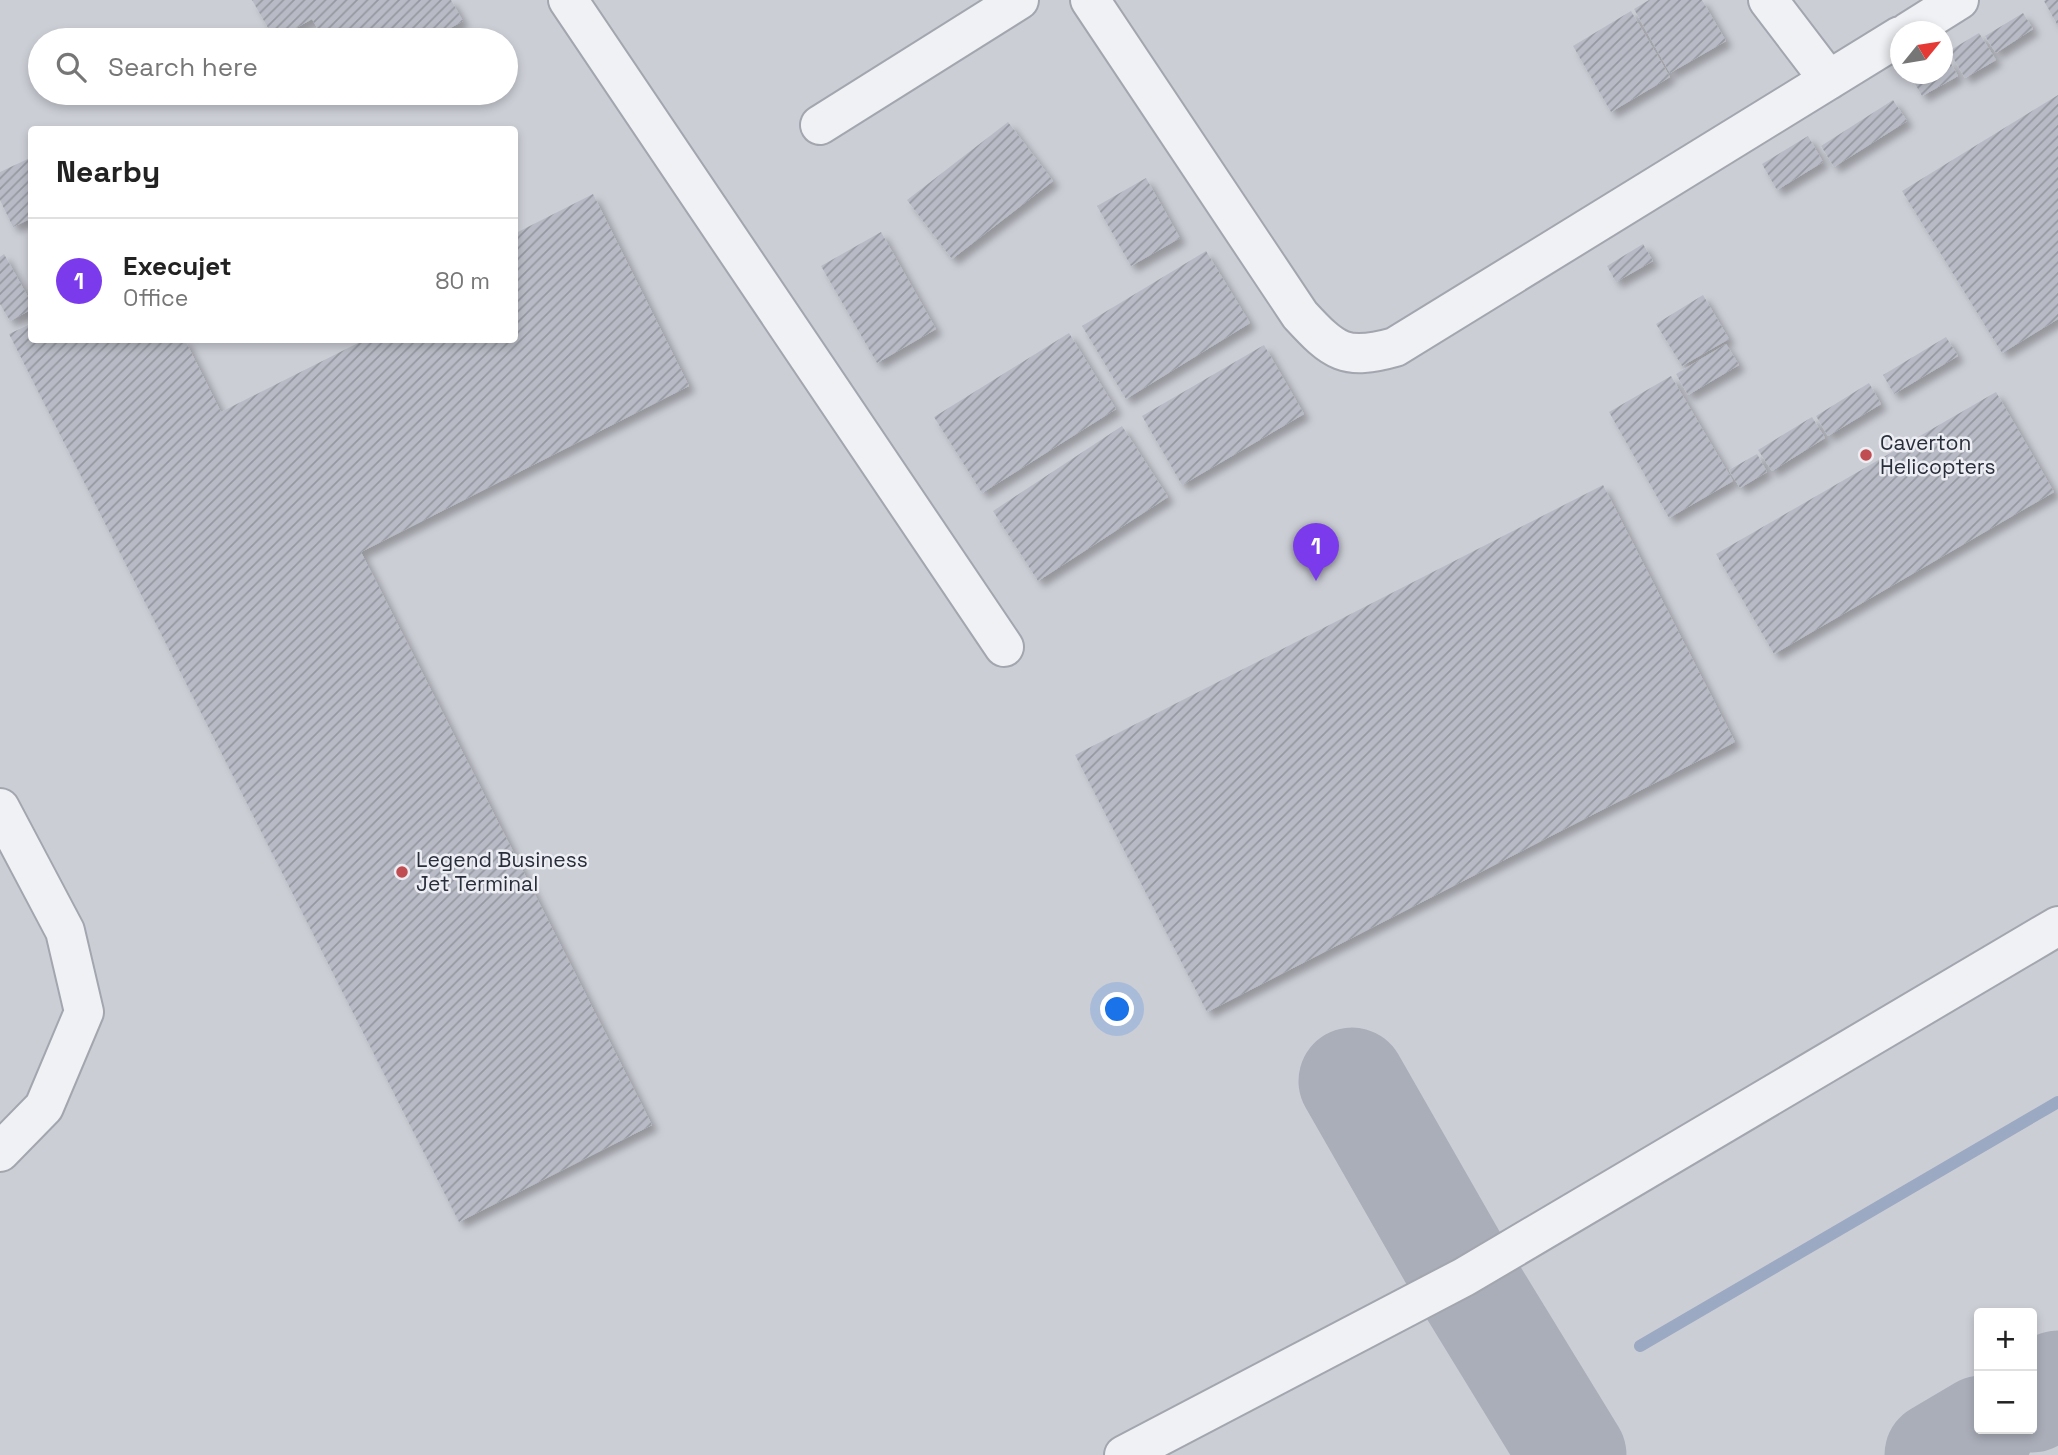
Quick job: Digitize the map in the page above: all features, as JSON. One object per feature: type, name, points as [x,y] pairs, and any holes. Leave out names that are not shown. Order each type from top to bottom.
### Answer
[{"type":"lane","points":[[568,0],[1004,647]]},
{"type":"lane","points":[[820,125],[1019,0]]},
{"type":"lane","points":[[1090,0],[1300,315],[1322,339],[1346,353],[1368,355],[1395,347],[1890,42]]},
{"type":"lane","points":[[1768,0],[1829,80]]},
{"type":"lane","points":[[1926,21],[1959,0]]},
{"type":"lane","points":[[0,808],[65,931],[84,1012],[44,1107],[0,1152]]},
{"type":"lane","points":[[1124,1455],[1464,1278],[2058,926]]},
{"type":"shaded area","points":[[0,0],[2058,0],[2058,1455],[0,1455]]},
{"type":"building","points":[[252,0],[451,0],[463,21],[450,28],[317,28],[312,19],[296,28],[268,28]]},
{"type":"building","points":[[1649,0],[1702,0],[1726,41],[1670,73],[1634,9]]},
{"type":"building","points":[[2058,0],[2058,26],[2044,1]]},
{"type":"building","points":[[1631,11],[1670,77],[1611,112],[1573,46]]},
{"type":"building","points":[[2023,13],[2033,29],[1996,53],[1985,36]]},
{"type":"building","points":[[1979,33],[1996,60],[1965,78],[1953,58],[1953,49]]},
{"type":"building","points":[[1915,84],[1944,84],[1922,96]]},
{"type":"building","points":[[2058,95],[2058,319],[2002,353],[1902,191]]},
{"type":"building","points":[[1893,100],[1907,121],[1834,167],[1821,146]]},
{"type":"building","points":[[1008,122],[1053,181],[952,259],[907,200]]},
{"type":"building","points":[[1808,136],[1823,162],[1777,190],[1762,164]]},
{"type":"building","points":[[28,159],[28,220],[13,227],[0,200],[0,172]]},
{"type":"building","points":[[1146,178],[1180,238],[1131,266],[1097,206]]},
{"type":"building","points":[[593,194],[689,386],[361,552],[652,1125],[459,1222],[9,334],[28,325],[28,343],[186,343],[221,412],[358,343],[518,343],[518,232]]},
{"type":"building","points":[[881,232],[936,329],[877,363],[821,266]]},
{"type":"building","points":[[1643,244],[1653,261],[1616,282],[1607,266]]},
{"type":"building","points":[[1206,251],[1250,323],[1126,399],[1082,326]]},
{"type":"building","points":[[4,254],[28,297],[28,311],[10,321],[0,304],[0,257]]},
{"type":"building","points":[[1703,295],[1729,339],[1682,366],[1656,324]]},
{"type":"building","points":[[1069,333],[1116,409],[982,493],[934,417]]},
{"type":"building","points":[[1946,337],[1958,356],[1894,394],[1883,375]]},
{"type":"building","points":[[1726,344],[1739,365],[1688,395],[1676,374]]},
{"type":"building","points":[[1264,345],[1304,414],[1182,485],[1142,416]]},
{"type":"building","points":[[1671,376],[1733,481],[1669,518],[1609,412]]},
{"type":"building","points":[[1869,383],[1881,404],[1828,436],[1816,416]]},
{"type":"building","points":[[1996,392],[2054,492],[1774,654],[1716,554]]},
{"type":"building","points":[[1812,417],[1825,438],[1772,471],[1758,450]]},
{"type":"building","points":[[1122,426],[1168,497],[1038,581],[993,511]]},
{"type":"building","points":[[1757,454],[1767,472],[1740,488],[1729,470]]},
{"type":"building","points":[[1603,485],[1735,742],[1207,1012],[1075,755]]},
{"type":"waterway","points":[[1640,1346],[2058,1102]]},
{"type":"taxiway","points":[[1352,1081],[1464,1277],[1573,1455]]},
{"type":"taxiway","points":[[2037,1396],[2058,1384]]},
{"type":"taxiway","points":[[1938,1455],[1974,1434]]},
{"type":"place","name":"Caverton Helicopters","points":[[1866,455]]},
{"type":"place","name":"Execujet","points":[[1316,581]]},
{"type":"place","name":"Legend Business Jet Terminal","points":[[402,872]]}]
